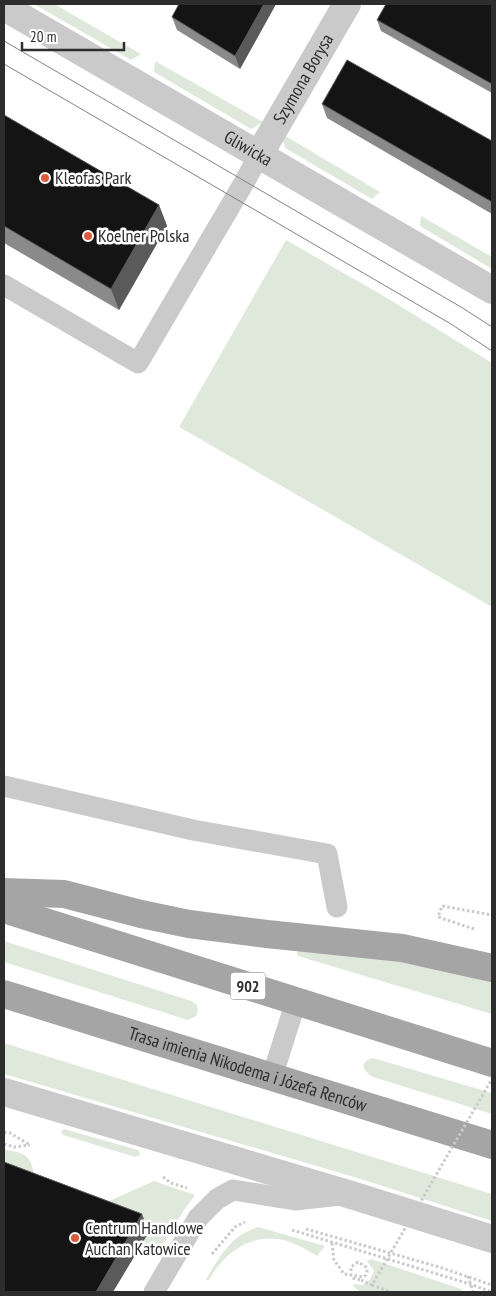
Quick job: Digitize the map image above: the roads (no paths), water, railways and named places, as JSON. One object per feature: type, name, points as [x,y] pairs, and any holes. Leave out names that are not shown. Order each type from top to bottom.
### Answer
[{"type":"main road","points":[[4,892],[64,894],[189,924],[402,948],[492,968]]},
{"type":"main road","name":"902","points":[[4,909],[492,1062]]},
{"type":"main road","name":"Trasa imienia Nikodema i Józefa Renców","points":[[4,994],[492,1145]]},
{"type":"street","name":"Szymona Borysa","points":[[259,155],[347,4]]},
{"type":"street","name":"Gliwicka","points":[[4,7],[492,290]]},
{"type":"street","points":[[4,1092],[348,1194],[492,1239]]},
{"type":"lane","points":[[4,285],[138,363],[259,155]]},
{"type":"lane","points":[[4,786],[193,830],[327,854],[337,907]]},
{"type":"lane","points":[[272,1077],[296,1001]]},
{"type":"lane","points":[[154,1292],[198,1218],[217,1198],[233,1190],[295,1200],[348,1194]]},
{"type":"tram line","points":[[4,41],[461,307],[492,327]]},
{"type":"tram line","points":[[4,64],[451,324],[492,351]]},
{"type":"place","name":"Kleofas Park","points":[[45,178]]},
{"type":"place","name":"Koelner Polska","points":[[88,236]]},
{"type":"place","name":"Centrum Handlowe Auchan Katowice","points":[[75,1238]]}]
